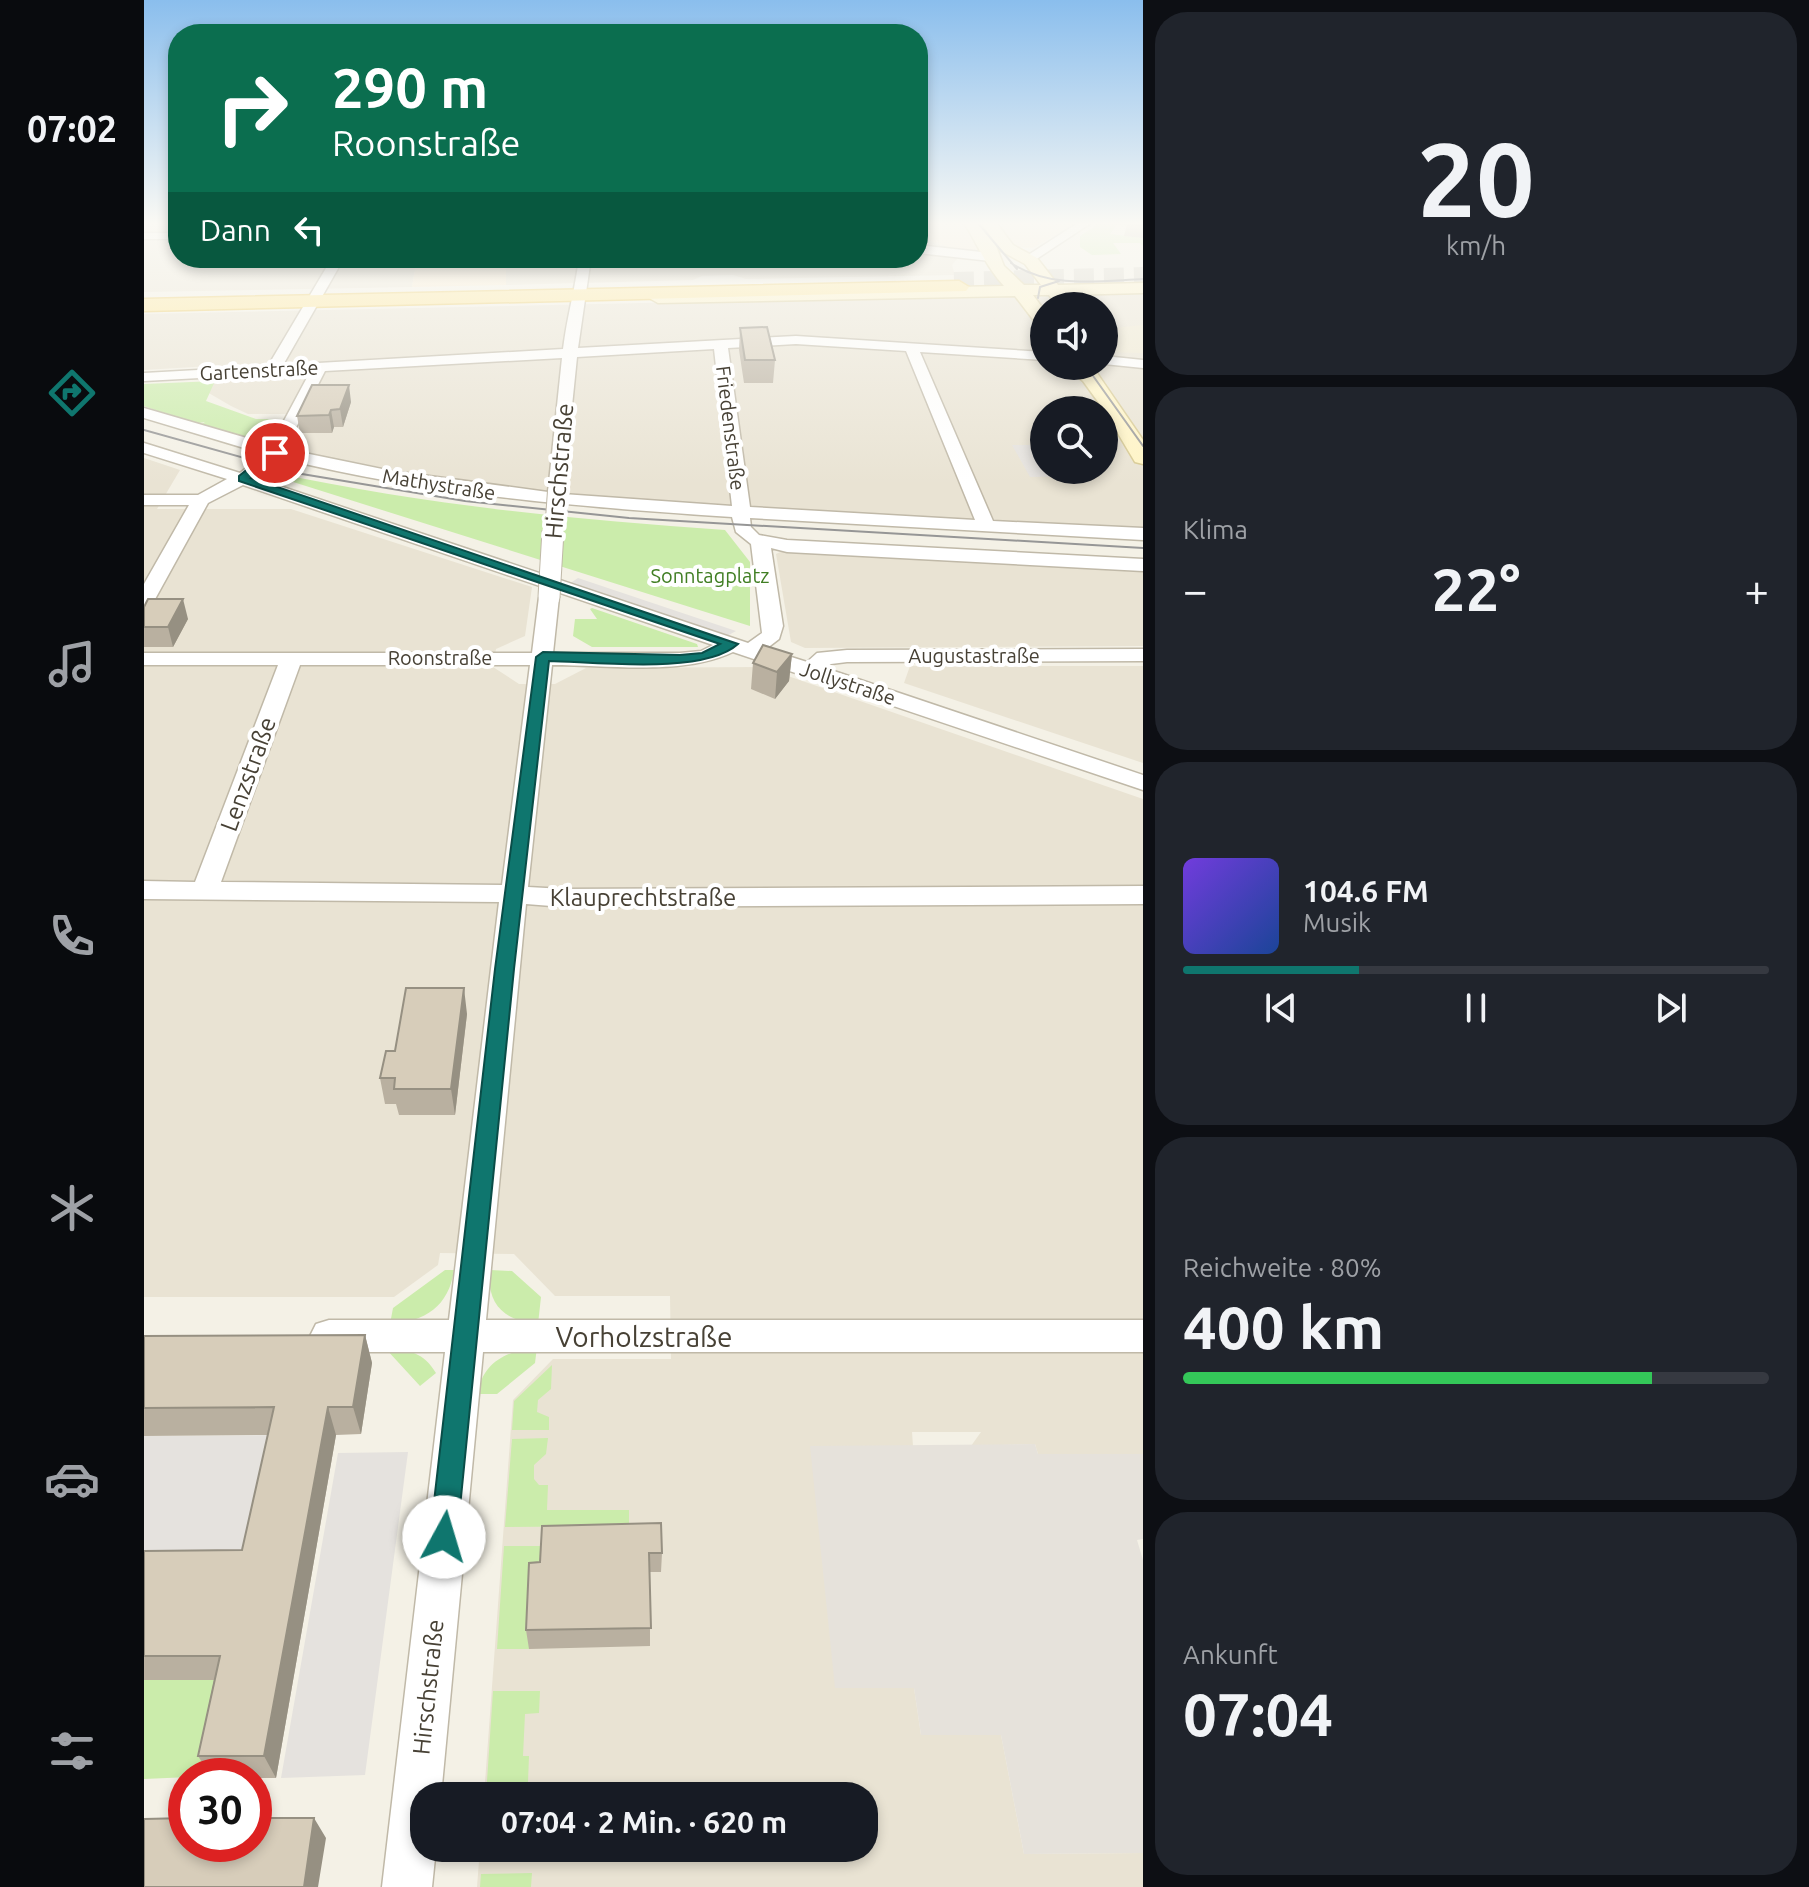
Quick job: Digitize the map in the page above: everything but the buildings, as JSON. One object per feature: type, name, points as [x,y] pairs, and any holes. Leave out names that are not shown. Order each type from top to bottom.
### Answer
[{"type":"main road","points":[[1092,380],[1143,457]]},
{"type":"main road","points":[[1110,380],[1143,426]]},
{"type":"street","points":[[273,369],[308,309]]},
{"type":"street","name":"Hirschstraße","points":[[407,1887],[464,1335],[543,657],[556,491],[574,313],[577,309]]},
{"type":"street","name":"Gartenstraße","points":[[144,377],[809,340],[1030,355]]},
{"type":"street","name":"Friedenstraße","points":[[720,343],[738,468],[741,512]]},
{"type":"street","points":[[910,345],[986,525]]},
{"type":"street","points":[[1118,363],[1143,364]]},
{"type":"street","points":[[144,500],[201,500],[243,479],[275,453],[320,366]]},
{"type":"street","name":"Mathystraße","points":[[144,413],[275,453],[483,491],[611,505],[1143,534]]},
{"type":"street","name":"Jollystraße","points":[[144,448],[1143,783]]},
{"type":"street","points":[[144,601],[201,500]]},
{"type":"street","points":[[741,512],[746,534],[760,541],[787,546],[1143,565]]},
{"type":"street","points":[[742,647],[772,635],[760,541]]},
{"type":"street","name":"Roonstraße","points":[[144,659],[680,659],[705,657],[742,647]]},
{"type":"street","name":"Augustastraße","points":[[809,671],[825,658],[847,656],[1143,655]]},
{"type":"street","name":"Lenzstraße","points":[[205,890],[292,658]]},
{"type":"street","name":"Klauprechtstraße","points":[[144,890],[460,891],[564,898],[1143,895]]},
{"type":"street","name":"Vorholzstraße","points":[[296,1336],[1143,1336]]},
{"type":"shaded area","points":[[368,309],[1030,309],[1030,380],[1118,380],[1118,309],[1143,309],[1143,530],[577,497],[481,485],[297,452],[290,447],[305,414],[248,414],[231,406],[207,392],[211,366],[144,370],[144,314]]},
{"type":"shaded area","points":[[1143,325],[1143,353],[1118,352],[1118,328]]},
{"type":"shaded area","points":[[1012,445],[1030,445],[1030,477]]},
{"type":"shaded area","points":[[144,458],[180,470],[157,509],[291,509],[532,587],[525,636],[496,649],[493,667],[519,684],[555,684],[586,668],[762,667],[1143,799],[1143,1454],[1038,1454],[1035,1444],[971,1446],[981,1432],[912,1432],[913,1446],[811,1446],[914,1688],[921,1735],[1001,1735],[1024,1854],[1143,1853],[1143,1887],[477,1887],[479,1862],[878,1862],[878,1782],[485,1782],[513,1400],[553,1359],[671,1359],[670,1296],[555,1296],[514,1254],[440,1253],[438,1265],[394,1297],[144,1297]]},
{"type":"shaded area","points":[[785,550],[1143,570],[1143,646],[805,648],[791,642],[776,554]]},
{"type":"shaded area","points":[[578,578],[736,631],[725,637],[569,584]]},
{"type":"shaded area","points":[[910,666],[1143,666],[1143,763],[904,683]]},
{"type":"shaded area","points":[[284,1435],[254,1576],[144,1577],[144,1436]]},
{"type":"shaded area","points":[[1035,1444],[1038,1454],[1143,1454],[1143,1539],[1137,1540],[1143,1560],[1143,1853],[1024,1854],[1001,1735],[921,1735],[914,1688],[835,1688],[810,1446]]},
{"type":"shaded area","points":[[408,1452],[365,1775],[281,1778],[338,1453]]},
{"type":"green space","points":[[215,381],[206,401],[256,419],[273,419],[265,434],[247,438],[200,425],[205,422],[194,424],[144,406],[144,384]]},
{"type":"green space","name":"Sonntagplatz","points":[[271,472],[384,493],[497,509],[725,530],[750,562],[750,626],[271,475]]},
{"type":"green space","points":[[592,608],[697,644],[698,647],[592,647],[573,636],[575,619],[597,619]]},
{"type":"green space","points":[[445,1270],[454,1270],[451,1283],[433,1310],[414,1320],[390,1324],[393,1308]]},
{"type":"green space","points":[[490,1270],[512,1271],[541,1297],[538,1324],[516,1319],[500,1309],[491,1293]]},
{"type":"green space","points":[[537,1347],[535,1363],[497,1394],[478,1394],[485,1374],[498,1360]]},
{"type":"green space","points":[[386,1349],[415,1354],[436,1373],[420,1386]]},
{"type":"green space","points":[[552,1365],[551,1389],[538,1400],[537,1412],[549,1417],[549,1430],[512,1430],[514,1401]]},
{"type":"green space","points":[[548,1438],[546,1454],[534,1465],[534,1479],[539,1485],[548,1485],[547,1510],[629,1510],[629,1526],[505,1527],[512,1439]]},
{"type":"green space","points":[[504,1546],[544,1546],[542,1582],[532,1583],[529,1649],[497,1649]]},
{"type":"green space","points":[[144,1680],[233,1680],[217,1758],[168,1758],[168,1778],[144,1779]]},
{"type":"green space","points":[[493,1691],[540,1691],[539,1713],[525,1714],[523,1756],[529,1756],[528,1782],[487,1782]]},
{"type":"green space","points":[[532,1873],[531,1887],[480,1887],[481,1874]]},
{"type":"tram line","points":[[1096,380],[1143,446]]},
{"type":"tram line","points":[[144,430],[302,474],[465,501],[629,518],[1143,548]]},
{"type":"route","points":[[275,453],[243,479],[253,485],[732,644],[705,657],[680,659],[543,657],[504,969],[444,1537]]}]
